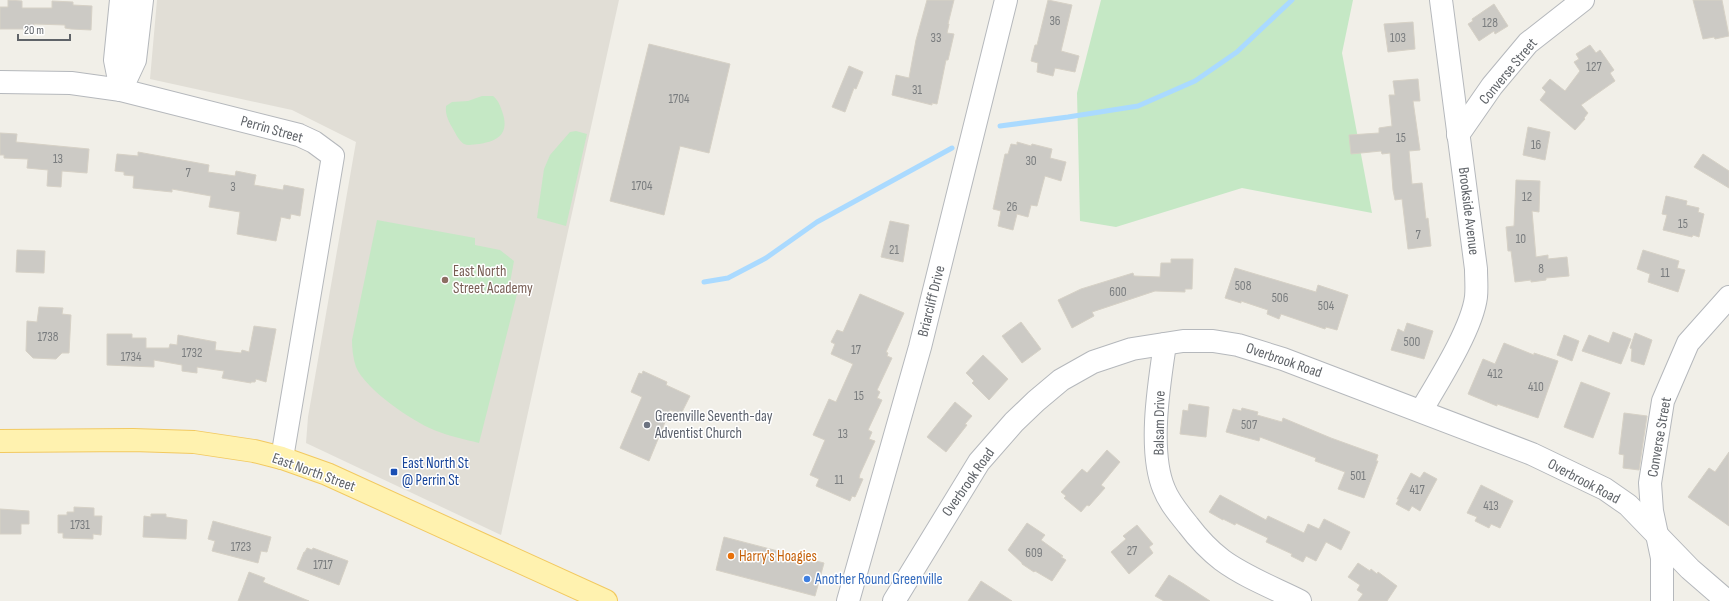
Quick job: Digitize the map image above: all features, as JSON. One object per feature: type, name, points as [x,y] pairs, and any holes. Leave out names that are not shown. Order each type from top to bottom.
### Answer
[{"type":"main road","name":"East North Street","points":[[0,441],[133,440],[194,442],[234,448],[282,458],[341,480],[606,601]]},
{"type":"street","points":[[121,0],[115,60],[121,90]]},
{"type":"street","points":[[121,90],[135,60],[142,0]]},
{"type":"street","name":"Briarcliff Drive","points":[[848,601],[920,347],[1006,0]]},
{"type":"street","name":"Brookside Avenue","points":[[1421,411],[1458,344],[1471,316],[1476,297],[1476,269],[1441,0]]},
{"type":"street","name":"Converse Street","points":[[1458,135],[1492,86],[1528,43],[1583,0]]},
{"type":"street","name":"Perrin Street","points":[[0,82],[71,83],[121,90],[299,135],[314,142],[333,156],[282,458]]},
{"type":"street","name":"Converse Street","points":[[1662,601],[1662,558],[1657,535],[1650,483],[1663,400],[1688,343],[1729,297]]},
{"type":"street","name":"Overbrook Road","points":[[894,601],[979,462],[1014,422],[1061,380],[1093,362],[1132,349],[1183,341],[1213,341],[1238,344],[1283,359],[1532,454],[1605,489],[1628,505],[1690,569],[1727,601]]},
{"type":"street","name":"Balsam Drive","points":[[1165,344],[1158,400],[1156,435],[1158,464],[1164,489],[1177,511],[1198,538],[1221,559],[1239,571],[1300,601]]},
{"type":"shaded area","name":"East North Street Academy","points":[[157,0],[619,0],[501,535],[306,443],[308,417],[356,142],[292,110],[150,79]]},
{"type":"green space","points":[[1101,0],[1353,0],[1342,53],[1372,213],[1242,188],[1116,227],[1080,221],[1077,93]]},
{"type":"green space","points":[[482,96],[493,96],[498,101],[504,119],[504,130],[501,135],[492,141],[470,145],[464,144],[458,137],[449,121],[446,106],[452,102],[468,101]]},
{"type":"green space","points":[[576,131],[587,134],[566,226],[537,218],[544,169],[550,155],[570,132]]},
{"type":"green space","points":[[377,220],[475,238],[475,245],[500,250],[514,261],[509,288],[517,294],[479,443],[450,436],[414,420],[379,395],[361,376],[356,367],[352,340]]},
{"type":"building","points":[[8,0],[22,1],[22,8],[52,8],[52,1],[73,2],[73,5],[92,6],[91,30],[65,28],[65,25],[34,24],[34,29],[0,29],[0,7],[8,7]]},
{"type":"building","points":[[927,0],[954,0],[947,33],[954,34],[948,60],[946,60],[937,104],[932,103],[932,105],[892,95],[896,75],[909,78],[916,40]]},
{"type":"building","points":[[1048,0],[1072,5],[1061,51],[1079,56],[1075,72],[1055,68],[1053,76],[1037,72],[1038,63],[1031,61],[1035,45],[1037,45]]},
{"type":"building","points":[[1693,0],[1722,0],[1729,36],[1715,39],[1714,37],[1703,39]]},
{"type":"building","points":[[1494,4],[1508,26],[1495,34],[1494,31],[1479,41],[1468,24],[1473,21],[1472,19]]},
{"type":"building","points":[[1413,22],[1415,49],[1388,52],[1384,24]]},
{"type":"building","points":[[649,44],[730,64],[709,153],[680,146],[664,215],[610,201]]},
{"type":"building","points":[[1590,45],[1596,53],[1600,50],[1614,70],[1610,73],[1615,81],[1581,105],[1588,113],[1584,118],[1585,119],[1575,130],[1540,100],[1546,92],[1542,88],[1550,79],[1565,91],[1580,71],[1574,62],[1579,59],[1576,54]]},
{"type":"building","points":[[849,66],[863,72],[856,89],[854,88],[845,112],[832,107]]},
{"type":"building","points":[[1418,79],[1420,101],[1413,101],[1420,150],[1409,151],[1412,184],[1422,183],[1431,246],[1408,249],[1402,199],[1395,200],[1393,190],[1390,153],[1382,154],[1381,151],[1351,154],[1349,135],[1379,133],[1379,128],[1392,126],[1389,95],[1395,95],[1393,81]]},
{"type":"building","points":[[1528,127],[1550,132],[1545,160],[1523,155]]},
{"type":"building","points":[[0,133],[17,134],[16,142],[89,149],[87,173],[62,171],[61,187],[47,186],[48,170],[27,168],[28,159],[4,158],[4,155],[0,155]]},
{"type":"building","points":[[1017,142],[1052,149],[1050,158],[1066,162],[1061,181],[1045,176],[1037,206],[1031,205],[1028,217],[1017,214],[1013,230],[998,226],[1001,211],[993,209],[1005,154],[1008,154],[1011,144],[1017,145]]},
{"type":"building","points":[[138,152],[209,165],[208,172],[235,176],[236,171],[256,175],[254,185],[283,190],[284,185],[304,189],[300,216],[291,214],[290,219],[281,217],[276,241],[237,234],[240,212],[209,207],[211,196],[172,189],[172,192],[133,188],[134,176],[124,175],[124,172],[115,171],[117,154],[138,156]]},
{"type":"building","points":[[1703,154],[1729,171],[1729,188],[1694,167]]},
{"type":"building","points":[[1516,180],[1540,181],[1539,212],[1532,211],[1536,257],[1548,255],[1548,259],[1567,257],[1569,276],[1546,278],[1546,280],[1531,282],[1531,280],[1515,282],[1511,251],[1508,251],[1506,227],[1514,226]]},
{"type":"building","points":[[1666,196],[1687,201],[1686,205],[1699,208],[1698,212],[1704,214],[1699,237],[1693,235],[1692,237],[1663,230],[1667,215],[1662,214]]},
{"type":"building","points":[[890,221],[909,225],[903,262],[881,257]]},
{"type":"building","points":[[17,250],[45,251],[44,273],[16,272]]},
{"type":"building","points":[[1643,250],[1679,261],[1677,268],[1685,270],[1678,292],[1648,282],[1650,274],[1637,269]]},
{"type":"building","points":[[1171,259],[1193,259],[1192,289],[1185,289],[1185,292],[1155,291],[1092,312],[1094,316],[1072,328],[1058,300],[1081,289],[1133,273],[1134,276],[1160,277],[1161,263],[1171,263]]},
{"type":"building","points":[[1235,268],[1316,292],[1318,285],[1348,295],[1337,330],[1326,327],[1325,329],[1281,314],[1279,319],[1267,314],[1268,310],[1241,301],[1241,303],[1225,298]]},
{"type":"building","points":[[860,294],[904,313],[886,352],[888,353],[887,356],[892,358],[877,390],[880,392],[877,398],[882,400],[868,430],[872,432],[869,439],[875,441],[860,474],[859,478],[863,479],[855,497],[852,496],[850,501],[816,486],[819,479],[810,475],[825,440],[813,435],[829,399],[836,402],[853,364],[831,354],[835,344],[831,342],[837,330],[843,332]]},
{"type":"building","points":[[39,307],[63,308],[62,314],[71,315],[69,353],[62,353],[56,359],[33,358],[26,351],[27,321],[37,322]]},
{"type":"building","points":[[1021,322],[1041,349],[1022,363],[1002,336]]},
{"type":"building","points":[[1407,323],[1433,331],[1424,359],[1391,350],[1398,329],[1404,332]]},
{"type":"building","points":[[254,326],[276,329],[266,382],[256,379],[255,382],[251,383],[222,378],[224,371],[197,367],[197,373],[182,371],[182,365],[154,360],[154,367],[107,365],[107,334],[132,334],[132,338],[146,338],[146,348],[169,348],[170,344],[177,345],[178,335],[216,342],[215,350],[241,353],[242,350],[249,352]]},
{"type":"building","points":[[1613,332],[1631,339],[1621,364],[1582,351],[1589,335],[1609,343]]},
{"type":"building","points":[[1635,333],[1652,340],[1644,365],[1631,361],[1632,349],[1630,348]]},
{"type":"building","points":[[1564,335],[1579,341],[1572,361],[1557,355]]},
{"type":"building","points":[[1504,343],[1534,355],[1534,353],[1558,361],[1538,418],[1497,404],[1497,406],[1468,394],[1483,359],[1495,364]]},
{"type":"building","points":[[983,355],[1008,379],[989,400],[972,383],[974,381],[966,373]]},
{"type":"building","name":"Greenville Seventh-day Adventist Church","points":[[643,371],[667,382],[666,385],[690,396],[681,414],[670,410],[649,461],[620,448],[642,397],[631,392],[639,373],[642,374]]},
{"type":"building","points":[[1581,382],[1610,393],[1593,438],[1564,427]]},
{"type":"building","points":[[955,402],[972,416],[965,424],[967,425],[946,452],[927,437]]},
{"type":"building","points":[[1189,404],[1209,407],[1206,437],[1180,434],[1183,410],[1188,411]]},
{"type":"building","points":[[1242,408],[1258,412],[1257,415],[1282,422],[1283,418],[1331,438],[1378,455],[1376,461],[1378,461],[1364,498],[1338,489],[1345,472],[1315,461],[1316,458],[1260,437],[1259,441],[1226,432],[1233,409],[1241,411]]},
{"type":"building","points":[[1624,413],[1647,416],[1639,470],[1623,468],[1624,455],[1619,454]]},
{"type":"building","points":[[1107,450],[1120,462],[1101,485],[1105,488],[1089,506],[1087,505],[1081,512],[1064,498],[1066,496],[1061,492],[1082,469],[1087,473]]},
{"type":"building","points":[[1729,452],[1729,526],[1688,497],[1709,468],[1715,472]]},
{"type":"building","points":[[1424,472],[1437,479],[1420,511],[1412,506],[1409,511],[1396,504],[1399,499],[1397,499],[1411,473],[1420,478]]},
{"type":"building","points":[[1481,485],[1513,501],[1500,528],[1491,524],[1489,528],[1475,521],[1477,517],[1467,513]]},
{"type":"building","points":[[1220,495],[1266,520],[1268,516],[1304,533],[1308,524],[1319,529],[1324,519],[1350,532],[1341,550],[1326,542],[1316,561],[1306,556],[1303,562],[1291,556],[1292,554],[1266,542],[1268,538],[1236,523],[1235,525],[1223,520],[1209,512]]},
{"type":"building","points":[[74,507],[94,508],[94,516],[102,516],[101,535],[93,534],[93,539],[63,538],[63,533],[58,533],[58,515],[67,515],[67,512],[74,512]]},
{"type":"building","points":[[0,509],[29,511],[29,524],[21,524],[21,534],[0,534]]},
{"type":"building","points":[[151,514],[166,514],[166,517],[187,520],[186,539],[143,537],[144,516],[151,517]]},
{"type":"building","points":[[213,521],[271,537],[267,552],[261,551],[258,563],[212,551],[215,541],[208,539]]},
{"type":"building","points":[[1027,523],[1045,535],[1041,540],[1063,556],[1061,557],[1066,560],[1052,581],[1022,564],[1008,550]]},
{"type":"building","points":[[1137,525],[1153,544],[1149,547],[1153,553],[1129,574],[1111,552],[1126,539],[1123,536]]},
{"type":"building","points":[[724,537],[824,563],[815,596],[716,570]]},
{"type":"building","points":[[307,548],[312,550],[313,548],[348,561],[339,585],[297,569]]},
{"type":"building","points":[[1358,563],[1370,571],[1371,569],[1377,574],[1378,572],[1397,586],[1387,601],[1358,601],[1363,594],[1357,590],[1360,585],[1348,577]]},
{"type":"building","points":[[249,572],[265,578],[263,582],[309,601],[238,601]]},
{"type":"building","points":[[1169,575],[1210,601],[1164,601],[1155,596]]},
{"type":"building","points":[[981,581],[1012,601],[968,601]]},
{"type":"waterway","points":[[1000,126],[1138,106],[1195,81],[1237,52],[1292,0]]},
{"type":"waterway","points":[[704,282],[728,278],[766,258],[817,222],[952,148]]},
{"type":"place","name":"East North Street Academy","points":[[445,280]]},
{"type":"place","name":"Greenville Seventh-day Adventist Church","points":[[647,425]]},
{"type":"place","name":"East North St @ Perrin St","points":[[394,472]]},
{"type":"place","name":"Harry's Hoagies","points":[[731,556]]},
{"type":"place","name":"Another Round Greenville","points":[[807,579]]}]
